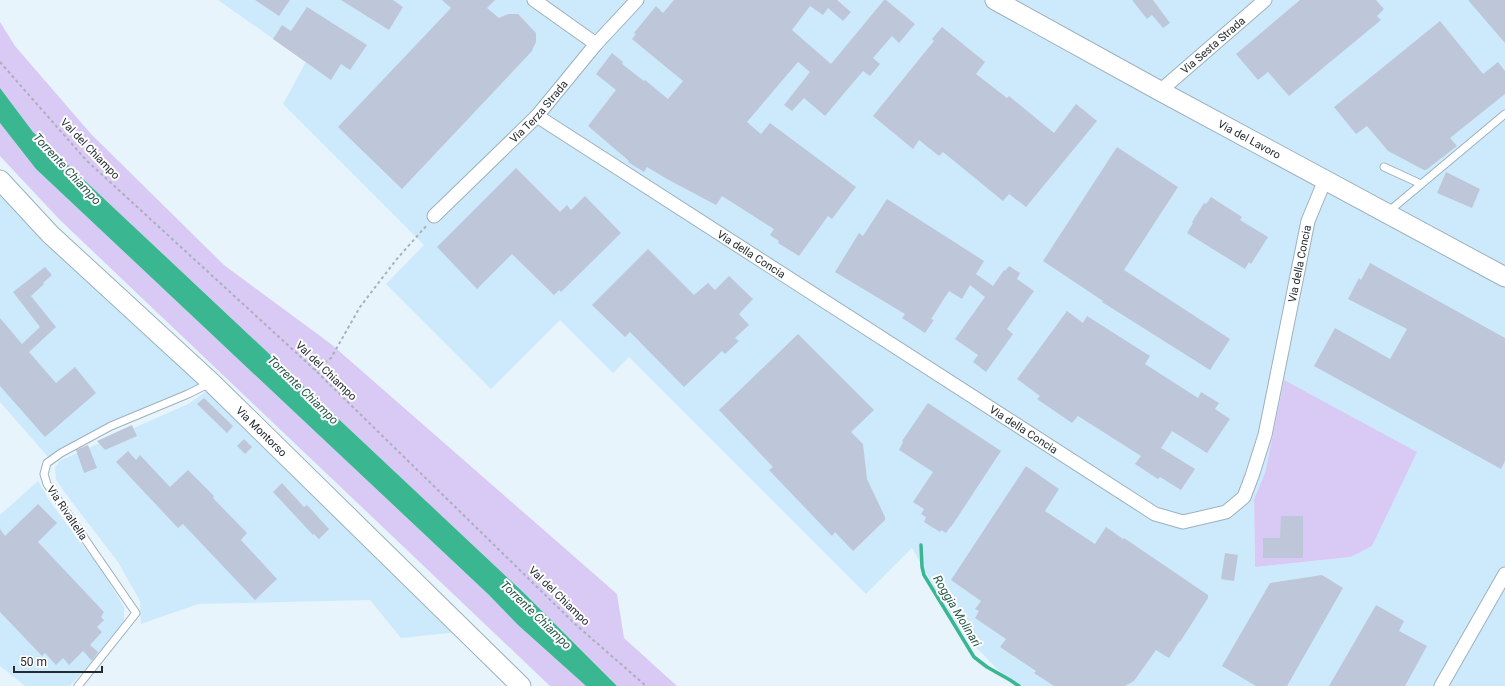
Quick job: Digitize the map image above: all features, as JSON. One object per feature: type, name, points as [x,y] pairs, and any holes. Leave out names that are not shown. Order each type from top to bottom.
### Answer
[{"type":"main road","name":"Via del Lavoro","points":[[995,0],[1160,91],[1505,277]]},
{"type":"main road","name":"Via Montorso","points":[[0,180],[50,234],[211,382],[521,686]]},
{"type":"street","points":[[534,0],[596,44]]},
{"type":"street","name":"Via Terza Strada","points":[[434,216],[537,116],[596,44],[637,0]]},
{"type":"street","name":"Via Sesta Strada","points":[[1160,91],[1265,0]]},
{"type":"street","name":"Via della Concia","points":[[537,116],[1155,514],[1184,522],[1226,512],[1244,497],[1265,435],[1308,221],[1325,180]]},
{"type":"street","points":[[1441,686],[1505,574]]},
{"type":"lane","points":[[1386,213],[1505,114]]},
{"type":"lane","points":[[1384,167],[1421,184]]},
{"type":"lane","name":"Via Rivaltella","points":[[78,686],[136,614],[47,484],[44,474],[47,464],[61,453],[111,426],[188,394],[211,382]]},
{"type":"path","name":"Val del Chiampo","points":[[0,62],[86,160],[315,370],[575,624],[646,686]]},
{"type":"path","points":[[315,370],[331,358],[360,307],[396,260],[434,216]]},
{"type":"shaded area","points":[[218,0],[1505,0],[1505,686],[1014,686],[957,628],[912,548],[866,594],[629,357],[613,373],[560,320],[491,389],[386,284],[424,245],[283,104],[306,62]],"holes":[[[1284,380],[1372,546],[1351,557],[1255,567],[1254,499],[1265,473]]]},
{"type":"shaded area","points":[[0,22],[15,46],[91,134],[224,265],[331,344],[617,594],[624,638],[677,686],[617,686],[525,594],[33,132],[0,88]]},
{"type":"shaded area","points":[[0,123],[36,169],[489,595],[518,625],[586,686],[550,686],[60,220],[0,156]]},
{"type":"shaded area","points":[[0,184],[203,382],[187,393],[67,446],[48,457],[0,402]]},
{"type":"shaded area","points":[[1284,380],[1417,452],[1372,546],[1351,557],[1255,567],[1254,499],[1265,473]]},
{"type":"shaded area","points":[[208,390],[459,632],[401,638],[370,600],[198,604],[141,624],[140,601],[118,562],[56,479],[55,468],[59,461],[188,404]]},
{"type":"shaded area","points":[[38,481],[51,503],[103,572],[124,607],[124,621],[121,628],[70,686],[25,686],[0,666],[0,515]]},
{"type":"water","name":"Torrente Chiampo","points":[[0,88],[33,132],[525,594],[617,686],[586,686],[518,625],[489,595],[36,169],[0,123]]},
{"type":"building","points":[[255,0],[290,0],[279,16]]},
{"type":"building","points":[[341,0],[393,0],[403,7],[389,30]]},
{"type":"building","points":[[442,0],[495,0],[487,8],[499,18],[508,14],[518,14],[536,33],[536,42],[533,50],[402,189],[338,127],[451,8]]},
{"type":"building","points":[[674,0],[837,0],[851,12],[843,21],[828,8],[823,15],[810,6],[792,30],[831,64],[884,0],[886,0],[915,24],[899,43],[892,36],[873,58],[880,64],[870,76],[863,71],[825,116],[804,98],[792,111],[784,105],[810,72],[798,62],[747,122],[761,134],[770,123],[856,187],[832,219],[828,216],[799,256],[778,243],[779,241],[770,235],[774,229],[722,196],[716,205],[647,167],[644,172],[628,162],[629,161],[588,126],[616,90],[596,74],[612,53],[623,62],[622,64],[668,99],[683,81],[632,39],[636,34],[634,33],[656,6],[663,13]]},
{"type":"building","points":[[1132,0],[1153,0],[1170,23],[1163,28],[1152,15],[1147,19]]},
{"type":"building","points":[[1300,0],[1376,0],[1384,9],[1377,16],[1381,20],[1289,96],[1268,72],[1258,80],[1236,54]]},
{"type":"building","points":[[1468,0],[1505,0],[1505,43]]},
{"type":"building","points":[[307,7],[367,45],[350,70],[341,64],[331,80],[273,39],[282,25],[291,31]]},
{"type":"building","points":[[1440,21],[1483,74],[1498,62],[1505,71],[1505,94],[1450,138],[1457,146],[1424,170],[1388,151],[1367,126],[1356,134],[1334,107]]},
{"type":"building","points":[[942,27],[985,62],[976,74],[1007,98],[1009,96],[1054,133],[1076,104],[1097,121],[1026,207],[1009,194],[1003,201],[943,152],[939,156],[919,140],[913,149],[873,116],[934,41],[932,39]]},
{"type":"building","points":[[1117,147],[1178,187],[1124,270],[1230,339],[1210,370],[1102,302],[1103,301],[1043,261]]},
{"type":"building","points":[[516,168],[560,212],[567,205],[571,210],[585,196],[621,233],[561,292],[559,290],[554,295],[512,254],[477,289],[437,247]]},
{"type":"building","points":[[1446,172],[1480,189],[1472,208],[1437,193]]},
{"type":"building","points":[[1211,197],[1242,217],[1240,220],[1268,237],[1251,264],[1249,262],[1245,269],[1187,233],[1204,203],[1206,204]]},
{"type":"building","points":[[887,199],[984,261],[976,274],[993,286],[1004,270],[1005,271],[1009,266],[1020,273],[1017,279],[1034,291],[1007,329],[1013,334],[986,372],[973,362],[978,355],[955,339],[985,297],[970,285],[962,299],[949,291],[931,319],[934,320],[925,333],[902,318],[905,314],[835,272],[859,233],[863,236]]},
{"type":"building","points":[[648,249],[694,295],[708,283],[715,290],[729,276],[753,299],[739,314],[749,325],[735,338],[739,341],[725,354],[722,351],[684,387],[630,332],[625,337],[592,305]]},
{"type":"building","points":[[1370,263],[1505,338],[1505,461],[1501,469],[1314,366],[1335,328],[1390,359],[1407,329],[1348,299],[1359,278],[1361,280]]},
{"type":"building","points":[[45,267],[52,275],[31,296],[56,327],[29,352],[56,383],[75,367],[96,393],[45,437],[0,386],[0,318],[22,344],[40,327],[13,292]]},
{"type":"building","points":[[1067,311],[1083,323],[1087,316],[1150,356],[1145,364],[1198,398],[1201,392],[1219,403],[1215,409],[1230,419],[1207,453],[1172,431],[1161,448],[1195,469],[1181,490],[1160,477],[1158,479],[1135,464],[1141,456],[1078,416],[1072,423],[1037,399],[1040,396],[1017,379]]},
{"type":"building","points":[[798,334],[874,410],[851,432],[863,444],[867,479],[885,517],[885,520],[853,551],[835,532],[832,536],[769,470],[773,467],[719,410]]},
{"type":"building","points":[[204,398],[233,426],[227,433],[197,404]]},
{"type":"building","points":[[928,403],[1001,451],[946,533],[941,530],[940,532],[924,522],[926,517],[921,514],[924,509],[913,502],[933,472],[899,450],[903,442],[902,441]]},
{"type":"building","points":[[132,425],[137,436],[105,450],[97,441]]},
{"type":"building","points":[[244,439],[252,447],[245,454],[237,446]]},
{"type":"building","points":[[88,445],[97,468],[84,473],[76,450]]},
{"type":"building","points":[[128,451],[136,460],[140,455],[170,487],[188,470],[214,496],[213,498],[247,533],[241,540],[277,579],[255,600],[183,524],[178,528],[116,462]]},
{"type":"building","points":[[1026,466],[1059,489],[1045,511],[1095,544],[1106,527],[1208,595],[1208,598],[1169,658],[1156,650],[1134,681],[1125,686],[1054,686],[1034,673],[1036,671],[1000,647],[1006,639],[975,618],[979,611],[975,609],[981,601],[951,580]]},
{"type":"building","points":[[282,483],[304,507],[307,505],[329,529],[319,539],[314,534],[313,535],[273,492]]},
{"type":"building","points":[[38,504],[57,523],[38,542],[104,612],[101,617],[104,620],[97,627],[102,632],[90,645],[98,652],[92,661],[83,651],[69,665],[63,658],[56,665],[45,653],[42,656],[0,612],[0,529],[5,536]]},
{"type":"building","points":[[1281,516],[1303,516],[1303,558],[1263,558],[1263,538],[1280,538]]},
{"type":"building","points":[[1225,553],[1238,555],[1234,581],[1221,579]]},
{"type":"building","points":[[1322,575],[1343,588],[1287,686],[1256,686],[1222,666],[1270,583]]},
{"type":"building","points":[[1376,605],[1404,621],[1399,631],[1427,646],[1405,686],[1329,686]]},
{"type":"waterway","name":"Roggia Molinari","points":[[921,545],[924,575],[974,657],[987,667],[1019,686]]}]
